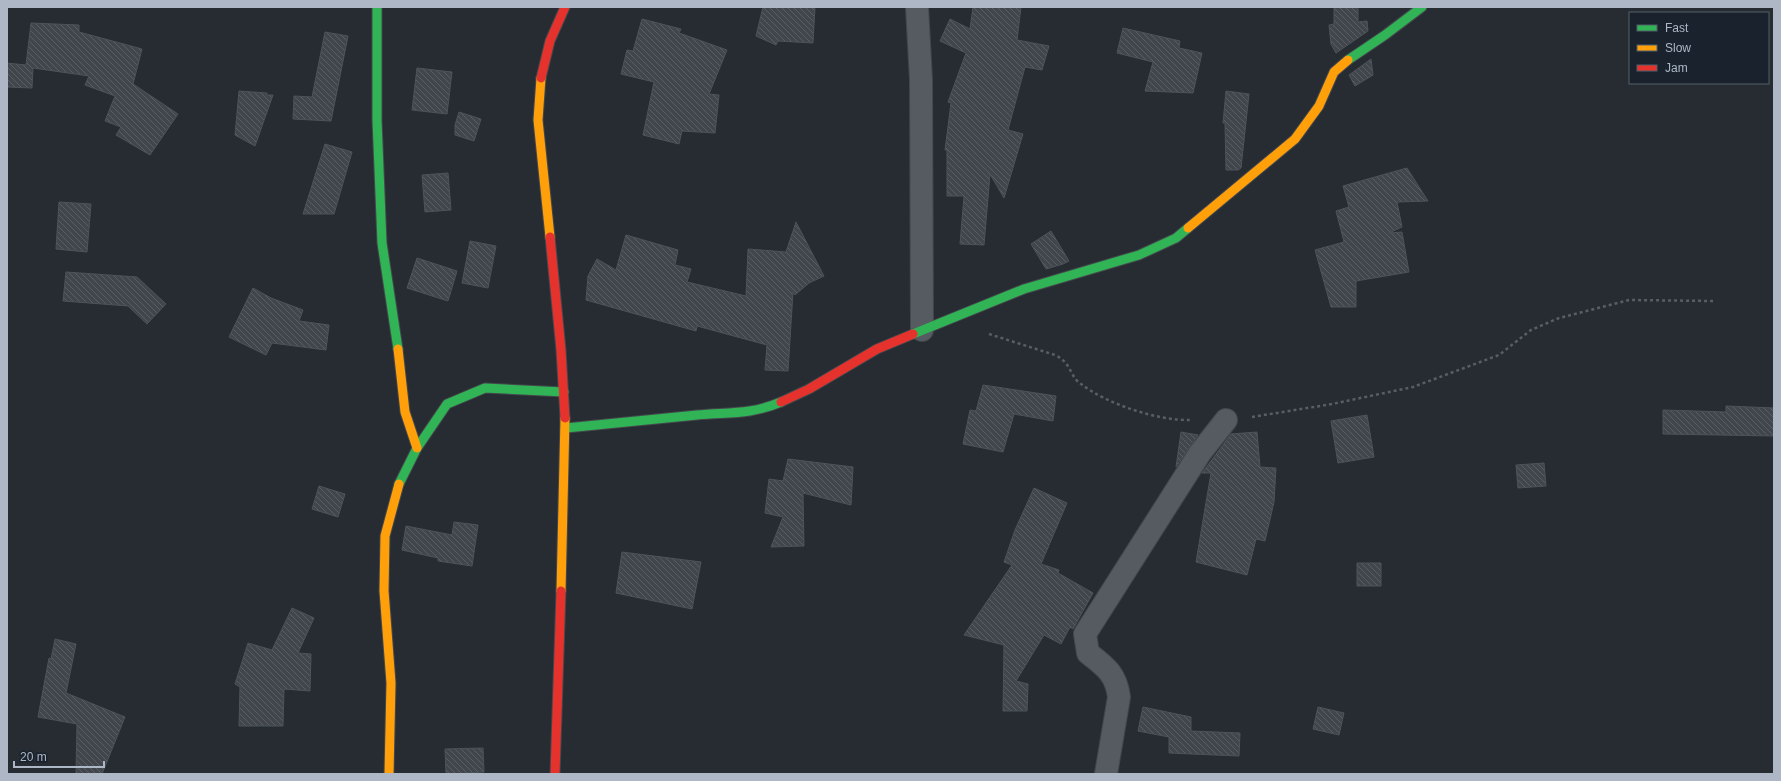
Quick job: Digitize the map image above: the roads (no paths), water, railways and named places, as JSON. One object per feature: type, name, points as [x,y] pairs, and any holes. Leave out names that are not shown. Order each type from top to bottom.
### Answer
[{"type":"street","points":[[378,7],[377,120],[382,243],[398,351],[405,412],[417,448]]},
{"type":"street","points":[[917,7],[921,80],[922,330]]},
{"type":"street","points":[[566,428],[699,414],[741,413],[764,408],[809,389],[877,349],[922,330],[948,321],[1024,289],[1139,255],[1176,238],[1295,139],[1319,106],[1334,72],[1347,60],[1422,7]]},
{"type":"street","points":[[555,774],[566,428],[564,392],[538,120],[540,81],[550,41],[563,8]]},
{"type":"street","points":[[389,774],[392,684],[384,591],[386,536],[400,482],[417,448],[447,404],[485,388],[564,392]]},
{"type":"street","points":[[1106,774],[1114,732],[1119,692],[1113,676],[1106,667],[1088,653],[1085,634],[1200,453],[1226,420]]}]
